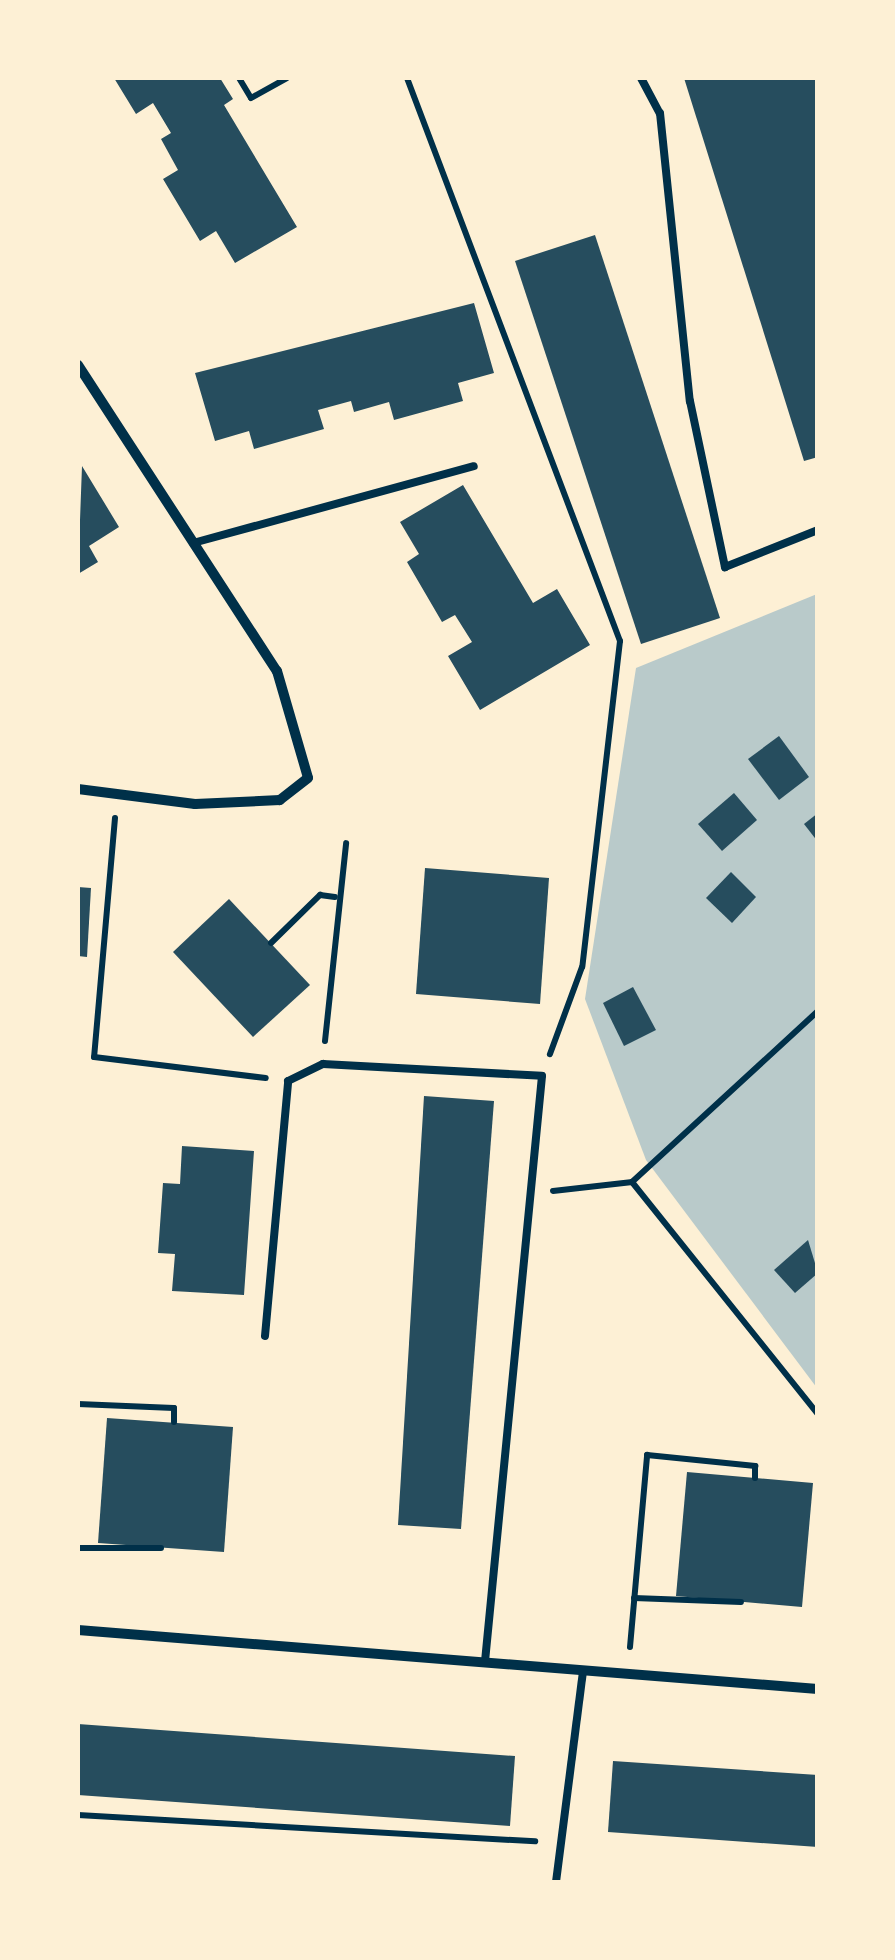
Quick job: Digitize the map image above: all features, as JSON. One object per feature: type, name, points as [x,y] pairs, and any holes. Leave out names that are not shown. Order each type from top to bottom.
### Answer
[{"type":"street","points":[[78,365],[277,670],[308,778],[280,800],[196,804],[78,789]]},
{"type":"street","points":[[78,1630],[818,1689]]},
{"type":"lane","points":[[641,78],[660,113],[690,401],[725,567],[818,530]]},
{"type":"lane","points":[[193,543],[474,466]]},
{"type":"lane","points":[[265,1336],[288,1081],[323,1064],[542,1076],[527,1194],[484,1662]]},
{"type":"lane","points":[[556,1882],[583,1670]]},
{"type":"path","points":[[239,78],[251,98],[287,78]]},
{"type":"path","points":[[406,78],[620,641],[582,968],[542,1076]]},
{"type":"path","points":[[118,792],[94,1057],[288,1081]]},
{"type":"path","points":[[323,1064],[336,897],[346,843]]},
{"type":"path","points":[[270,942],[320,895],[336,897]]},
{"type":"path","points":[[527,1194],[632,1182],[818,1012]]},
{"type":"path","points":[[632,1182],[818,1414]]},
{"type":"path","points":[[78,1404],[174,1408],[174,1422]]},
{"type":"path","points":[[628,1674],[646,1455],[755,1466],[755,1478]]},
{"type":"path","points":[[78,1548],[161,1548]]},
{"type":"path","points":[[634,1598],[741,1602]]},
{"type":"path","points":[[78,1815],[561,1843]]},
{"type":"shaded area","points":[[817,594],[817,1388],[646,1160],[585,999],[636,668]]},
{"type":"building","points":[[114,78],[220,78],[233,99],[224,105],[297,227],[235,263],[216,231],[200,241],[163,179],[178,170],[161,139],[171,133],[153,103],[136,114]]},
{"type":"building","points":[[684,78],[818,78],[818,457],[804,461]]},
{"type":"building","points":[[595,235],[720,618],[641,644],[515,261]]},
{"type":"building","points":[[474,303],[494,373],[458,383],[463,401],[394,420],[389,402],[354,412],[351,401],[318,410],[324,429],[254,449],[249,431],[215,441],[195,373]]},
{"type":"building","points":[[82,466],[119,527],[89,546],[98,562],[78,574]]},
{"type":"building","points":[[463,485],[533,603],[557,589],[590,645],[480,710],[448,656],[472,642],[455,615],[442,622],[407,562],[419,554],[400,522]]},
{"type":"building","points":[[779,736],[809,777],[779,800],[748,759]]},
{"type":"building","points":[[734,793],[757,820],[722,851],[698,824]]},
{"type":"building","points":[[818,813],[818,842],[804,824]]},
{"type":"building","points":[[425,868],[549,878],[540,1004],[416,994]]},
{"type":"building","points":[[731,872],[756,897],[732,923],[706,898]]},
{"type":"building","points":[[78,887],[91,888],[87,957],[78,956]]},
{"type":"building","points":[[229,899],[310,985],[253,1037],[173,952]]},
{"type":"building","points":[[633,987],[656,1030],[624,1046],[603,1003]]},
{"type":"building","points":[[424,1096],[494,1101],[461,1529],[398,1525]]},
{"type":"building","points":[[182,1146],[254,1151],[244,1295],[172,1291],[175,1254],[158,1253],[163,1183],[180,1184]]},
{"type":"building","points":[[808,1240],[818,1273],[795,1293],[774,1270]]},
{"type":"building","points":[[107,1418],[233,1427],[224,1552],[98,1543]]},
{"type":"building","points":[[687,1472],[813,1483],[802,1607],[676,1596]]},
{"type":"building","points":[[78,1724],[515,1756],[510,1826],[78,1795]]},
{"type":"building","points":[[613,1761],[818,1775],[818,1847],[608,1832]]}]
